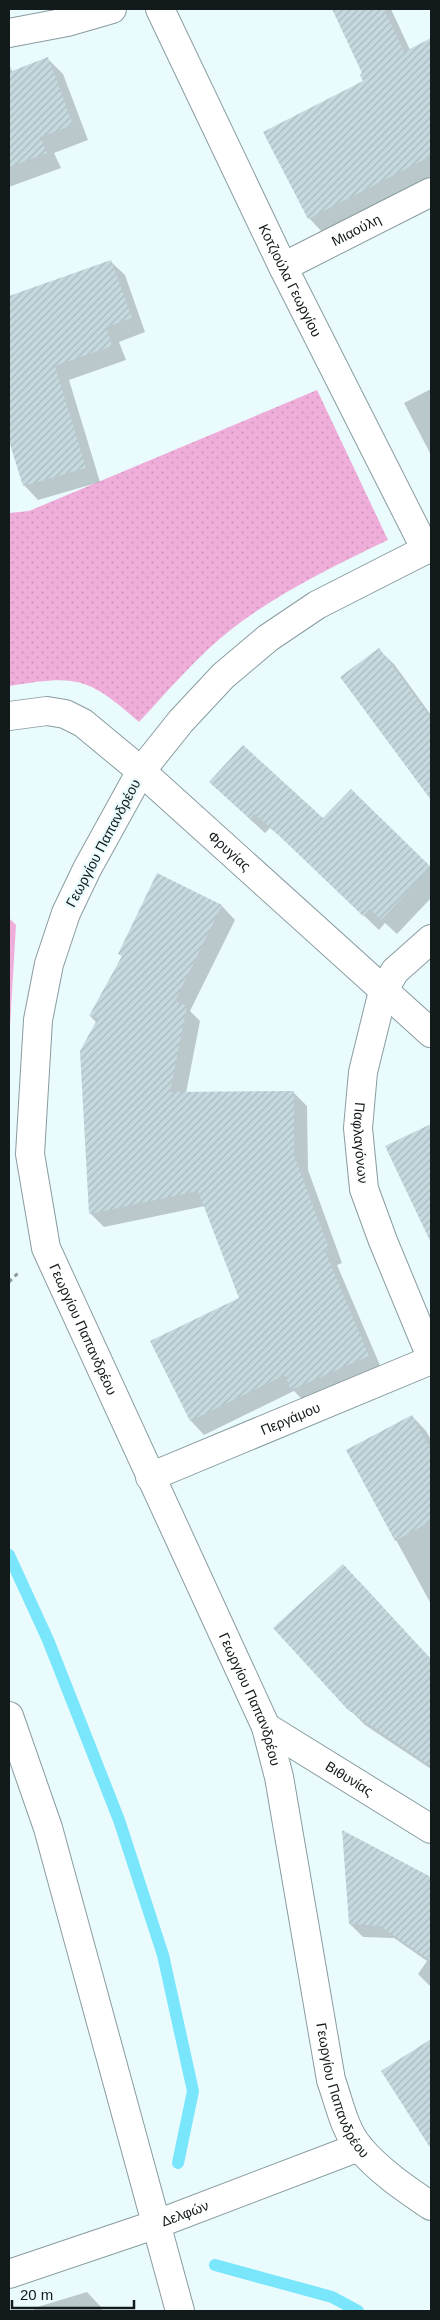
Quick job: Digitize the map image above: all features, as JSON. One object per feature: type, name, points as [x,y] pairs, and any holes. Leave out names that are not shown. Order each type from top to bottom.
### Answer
[{"type":"street","points":[[9,33],[67,22],[112,9]]},
{"type":"street","name":"Κοτζιούλα Γεωργίου","points":[[160,9],[283,267],[429,549]]},
{"type":"street","name":"Μιαούλη","points":[[283,267],[431,192]]},
{"type":"street","name":"Γεωργίου Παπανδρέου","points":[[429,549],[317,605],[268,638],[223,676],[181,721],[141,771],[87,869],[66,913],[49,964],[38,1020],[30,1154],[46,1248],[266,1727],[279,1776],[331,2080],[347,2126],[359,2147],[395,2181],[431,2206]]},
{"type":"street","name":"Φρυγίας","points":[[9,716],[47,711],[65,714],[83,723],[141,771],[431,1034]]},
{"type":"street","name":"Παφλαγόνων","points":[[431,939],[395,971],[383,990],[363,1072],[358,1128],[364,1189],[382,1240],[431,1358]]},
{"type":"street","name":"Περγάμου","points":[[150,1477],[431,1358]]},
{"type":"street","points":[[9,1716],[48,1828],[180,2311]]},
{"type":"street","name":"Βιθυνίας","points":[[266,1727],[431,1829]]},
{"type":"street","name":"Δελφών","points":[[9,2274],[157,2224],[359,2147]]},
{"type":"green space","points":[[317,390],[388,540],[288,591],[233,628],[196,661],[139,722],[106,695],[93,687],[80,683],[66,680],[9,686],[9,513],[29,511]]},
{"type":"green space","points":[[9,918],[16,925],[9,1044]]},
{"type":"building","points":[[332,9],[384,9],[404,52],[431,38],[431,156],[308,219],[263,132],[363,81],[360,75],[362,73]]},
{"type":"building","points":[[48,57],[73,125],[40,137],[47,153],[9,167],[9,63],[12,71]]},
{"type":"building","points":[[111,260],[132,318],[106,327],[112,346],[55,366],[86,468],[23,486],[9,441],[9,296]]},
{"type":"building","points":[[379,648],[431,718],[431,800],[340,677]]},
{"type":"building","points":[[243,745],[323,818],[351,789],[431,867],[381,920],[370,909],[363,916],[271,828],[254,814],[250,819],[209,782]]},
{"type":"building","points":[[157,873],[222,905],[175,1001],[187,1006],[170,1092],[294,1091],[294,1155],[329,1249],[325,1251],[369,1356],[291,1390],[285,1375],[190,1421],[150,1341],[239,1298],[198,1191],[89,1214],[80,1051],[98,1018],[89,1016],[122,956],[118,954]]},
{"type":"building","points":[[431,1124],[431,1243],[385,1146]]},
{"type":"building","points":[[412,1415],[431,1450],[431,1521],[395,1541],[346,1450]]},
{"type":"building","points":[[343,1564],[431,1659],[431,1766],[348,1710],[273,1628]]},
{"type":"building","points":[[342,1830],[431,1877],[431,1961],[380,1926],[349,1924]]},
{"type":"building","points":[[431,2039],[431,2149],[381,2071]]},
{"type":"waterway","points":[[9,1555],[48,1640],[119,1820],[163,1955],[193,2091],[178,2163]]},
{"type":"waterway","points":[[215,2265],[332,2297],[358,2311]]}]
